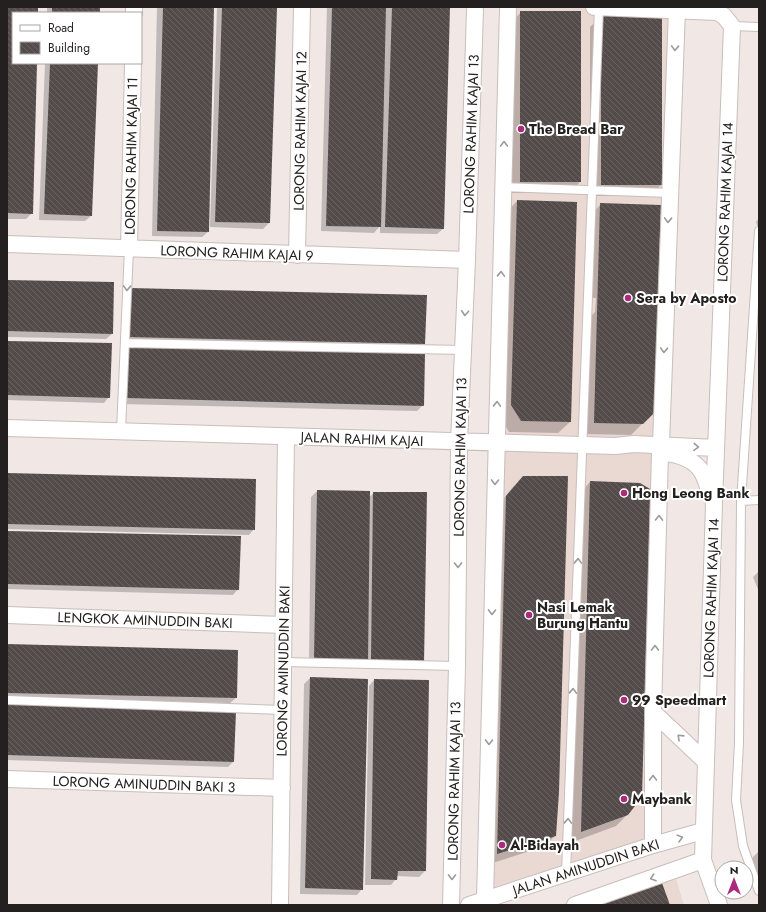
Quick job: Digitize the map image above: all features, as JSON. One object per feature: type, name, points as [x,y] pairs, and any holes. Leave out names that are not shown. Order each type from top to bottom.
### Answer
[{"type":"street","name":"LORONG RAHIM KAJAI 12","points":[[297,255],[302,7]]},
{"type":"street","points":[[485,900],[508,7]]},
{"type":"street","points":[[594,7],[677,9],[717,12],[724,16],[732,26]]},
{"type":"street","points":[[654,845],[654,712],[660,449],[677,9]]},
{"type":"street","name":"LORONG RAHIM KAJAI 13","points":[[451,905],[457,666],[459,442],[467,260],[475,10]]},
{"type":"street","name":"LORONG RAHIM KAJAI 14","points":[[719,905],[702,860],[732,26]]},
{"type":"street","name":"LORONG RAHIM KAJAI 11","points":[[129,249],[133,64]]},
{"type":"street","name":"LORONG RAHIM KAJAI 9","points":[[7,244],[467,260]]},
{"type":"street","name":"JALAN RAHIM KAJAI","points":[[7,428],[616,446],[634,450],[660,449]]},
{"type":"street","name":"LORONG AMINUDDIN BAKI","points":[[280,905],[286,436]]},
{"type":"street","points":[[660,449],[716,448]]},
{"type":"street","points":[[660,449],[677,454],[692,462],[702,472],[714,503]]},
{"type":"street","name":"LENGKOK AMINUDDIN BAKI","points":[[7,615],[284,624]]},
{"type":"street","points":[[654,712],[706,762]]},
{"type":"street","name":"LORONG AMINUDDIN BAKI 3","points":[[7,779],[282,788]]},
{"type":"street","name":"JALAN AMINUDDIN BAKI","points":[[469,905],[654,845],[704,831]]},
{"type":"street","points":[[575,905],[702,860]]},
{"type":"lane","points":[[566,874],[599,7]]},
{"type":"lane","points":[[732,26],[759,27]]},
{"type":"lane","points":[[503,187],[669,193]]},
{"type":"lane","points":[[759,231],[741,501],[739,743],[736,800],[743,846],[759,891]]},
{"type":"lane","points":[[121,431],[129,249]]},
{"type":"lane","points":[[125,342],[463,350]]},
{"type":"lane","points":[[741,501],[759,500]]},
{"type":"lane","points":[[283,662],[457,666]]},
{"type":"lane","points":[[7,700],[283,710]]},
{"type":"shaded area","points":[[514,7],[682,7],[653,845],[485,900]]},
{"type":"shaded area","points":[[672,866],[684,905],[560,905]]},
{"type":"building","points":[[7,7],[38,7],[38,12],[12,12],[12,64],[37,64],[33,214],[7,213]]},
{"type":"building","points":[[52,7],[100,7],[100,12],[52,12]]},
{"type":"building","points":[[163,7],[214,7],[209,232],[157,231]]},
{"type":"building","points":[[222,7],[277,7],[270,223],[215,222]]},
{"type":"building","points":[[332,7],[386,7],[381,227],[326,226]]},
{"type":"building","points":[[392,7],[450,7],[444,229],[385,227]]},
{"type":"building","points":[[520,11],[581,11],[581,182],[520,182]]},
{"type":"building","points":[[601,15],[662,15],[662,185],[601,185]]},
{"type":"building","points":[[50,64],[98,64],[92,216],[44,214]]},
{"type":"building","points":[[517,200],[577,202],[571,422],[521,421],[511,405]]},
{"type":"building","points":[[600,203],[661,205],[654,413],[643,424],[594,423]]},
{"type":"building","points":[[7,280],[114,282],[113,334],[7,331]]},
{"type":"building","points":[[130,288],[427,295],[425,344],[128,337]]},
{"type":"building","points":[[7,341],[112,343],[110,398],[7,395]]},
{"type":"building","points":[[128,345],[425,353],[424,406],[127,398]]},
{"type":"building","points":[[7,473],[256,479],[255,530],[7,524]]},
{"type":"building","points":[[523,476],[568,476],[559,792],[556,836],[497,854],[506,496]]},
{"type":"building","points":[[590,481],[640,483],[650,489],[650,505],[642,797],[628,815],[581,832]]},
{"type":"building","points":[[317,490],[370,491],[368,661],[314,660]]},
{"type":"building","points":[[373,492],[427,492],[424,663],[371,662]]},
{"type":"building","points":[[7,531],[241,536],[239,590],[7,584]]},
{"type":"building","points":[[7,644],[238,650],[237,698],[7,693]]},
{"type":"building","points":[[310,677],[368,679],[363,890],[305,888]]},
{"type":"building","points":[[374,679],[429,680],[426,871],[398,871],[397,880],[371,879]]},
{"type":"building","points":[[7,704],[236,711],[234,762],[7,755]]},
{"type":"building","points":[[662,883],[670,905],[599,905]]},
{"type":"place","name":"The Bread Bar","points":[[521,129]]},
{"type":"place","name":"Sera by Aposto","points":[[628,298]]},
{"type":"place","name":"Hong Leong Bank","points":[[624,493]]},
{"type":"place","name":"Nasi Lemak Burung Hantu","points":[[529,615]]},
{"type":"place","name":"99 Speedmart","points":[[624,700]]},
{"type":"place","name":"Maybank","points":[[624,799]]},
{"type":"place","name":"Al-Bidayah","points":[[502,845]]}]
